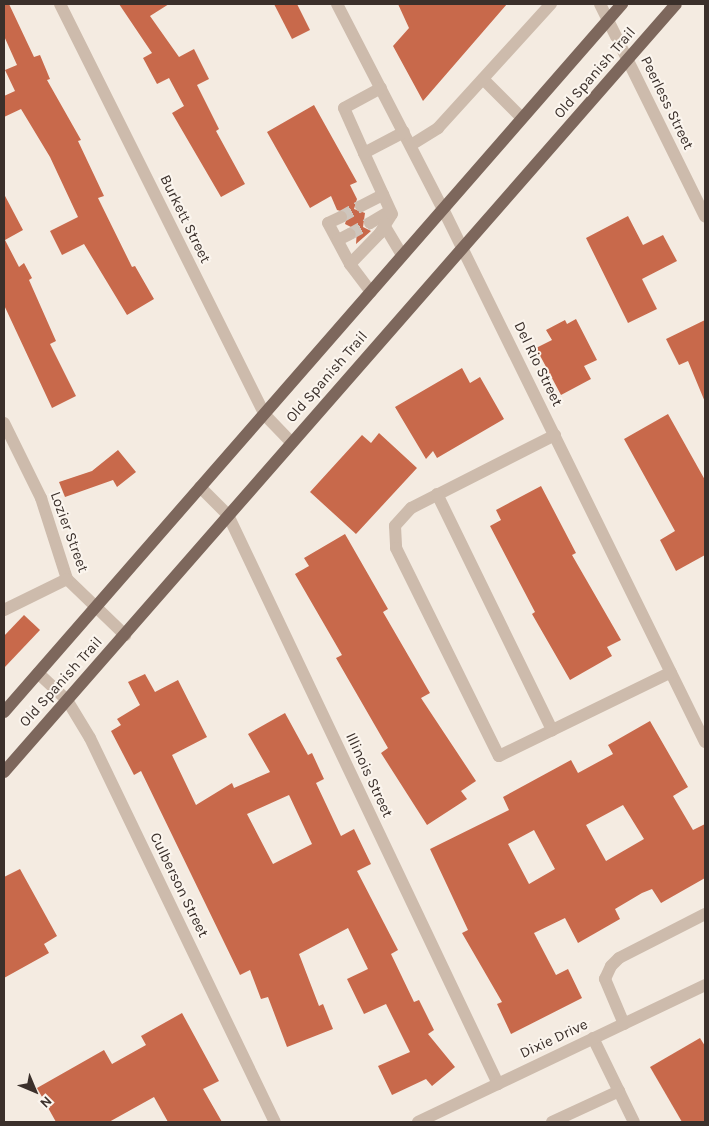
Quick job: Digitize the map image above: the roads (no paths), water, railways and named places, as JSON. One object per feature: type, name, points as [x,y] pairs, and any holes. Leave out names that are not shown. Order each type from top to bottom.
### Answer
[{"type":"main road","name":"Old Spanish Trail","points":[[4,712],[622,4]]},
{"type":"main road","name":"Old Spanish Trail","points":[[4,772],[676,4]]},
{"type":"street","name":"Burkett Street","points":[[60,4],[264,414],[291,442]]},
{"type":"street","name":"Del Rio Street","points":[[337,4],[443,208],[705,742]]},
{"type":"street","points":[[411,145],[438,128],[551,4]]},
{"type":"street","name":"Peerless Street","points":[[600,4],[705,216]]},
{"type":"street","points":[[484,78],[522,118]]},
{"type":"street","points":[[350,264],[392,214],[344,108],[381,88]]},
{"type":"street","points":[[364,153],[404,132]]},
{"type":"street","points":[[361,206],[383,195]]},
{"type":"street","points":[[370,223],[390,210]]},
{"type":"street","points":[[340,217],[328,223],[350,264],[371,292]]},
{"type":"street","points":[[384,225],[402,255]]},
{"type":"street","points":[[338,240],[350,234]]},
{"type":"street","name":"Lozier Street","points":[[4,423],[41,498],[67,579],[93,608],[125,635]]},
{"type":"street","points":[[555,435],[411,508],[400,517],[395,526],[396,548],[498,756],[671,672]]},
{"type":"street","name":"Illinois Street","points":[[200,487],[228,515],[498,1084]]},
{"type":"street","points":[[437,494],[552,730]]},
{"type":"street","points":[[4,610],[67,579]]},
{"type":"street","name":"Culberson Street","points":[[38,673],[67,700],[90,738],[275,1122]]},
{"type":"street","points":[[624,1024],[605,979],[611,966],[619,958],[705,914]]},
{"type":"street","name":"Dixie Drive","points":[[424,1121],[705,985]]},
{"type":"street","points":[[593,1038],[634,1122]]},
{"type":"street","points":[[552,1122],[619,1091]]},
{"type":"tunnel","points":[[341,217],[361,206]]},
{"type":"tunnel","points":[[350,234],[370,223]]}]
